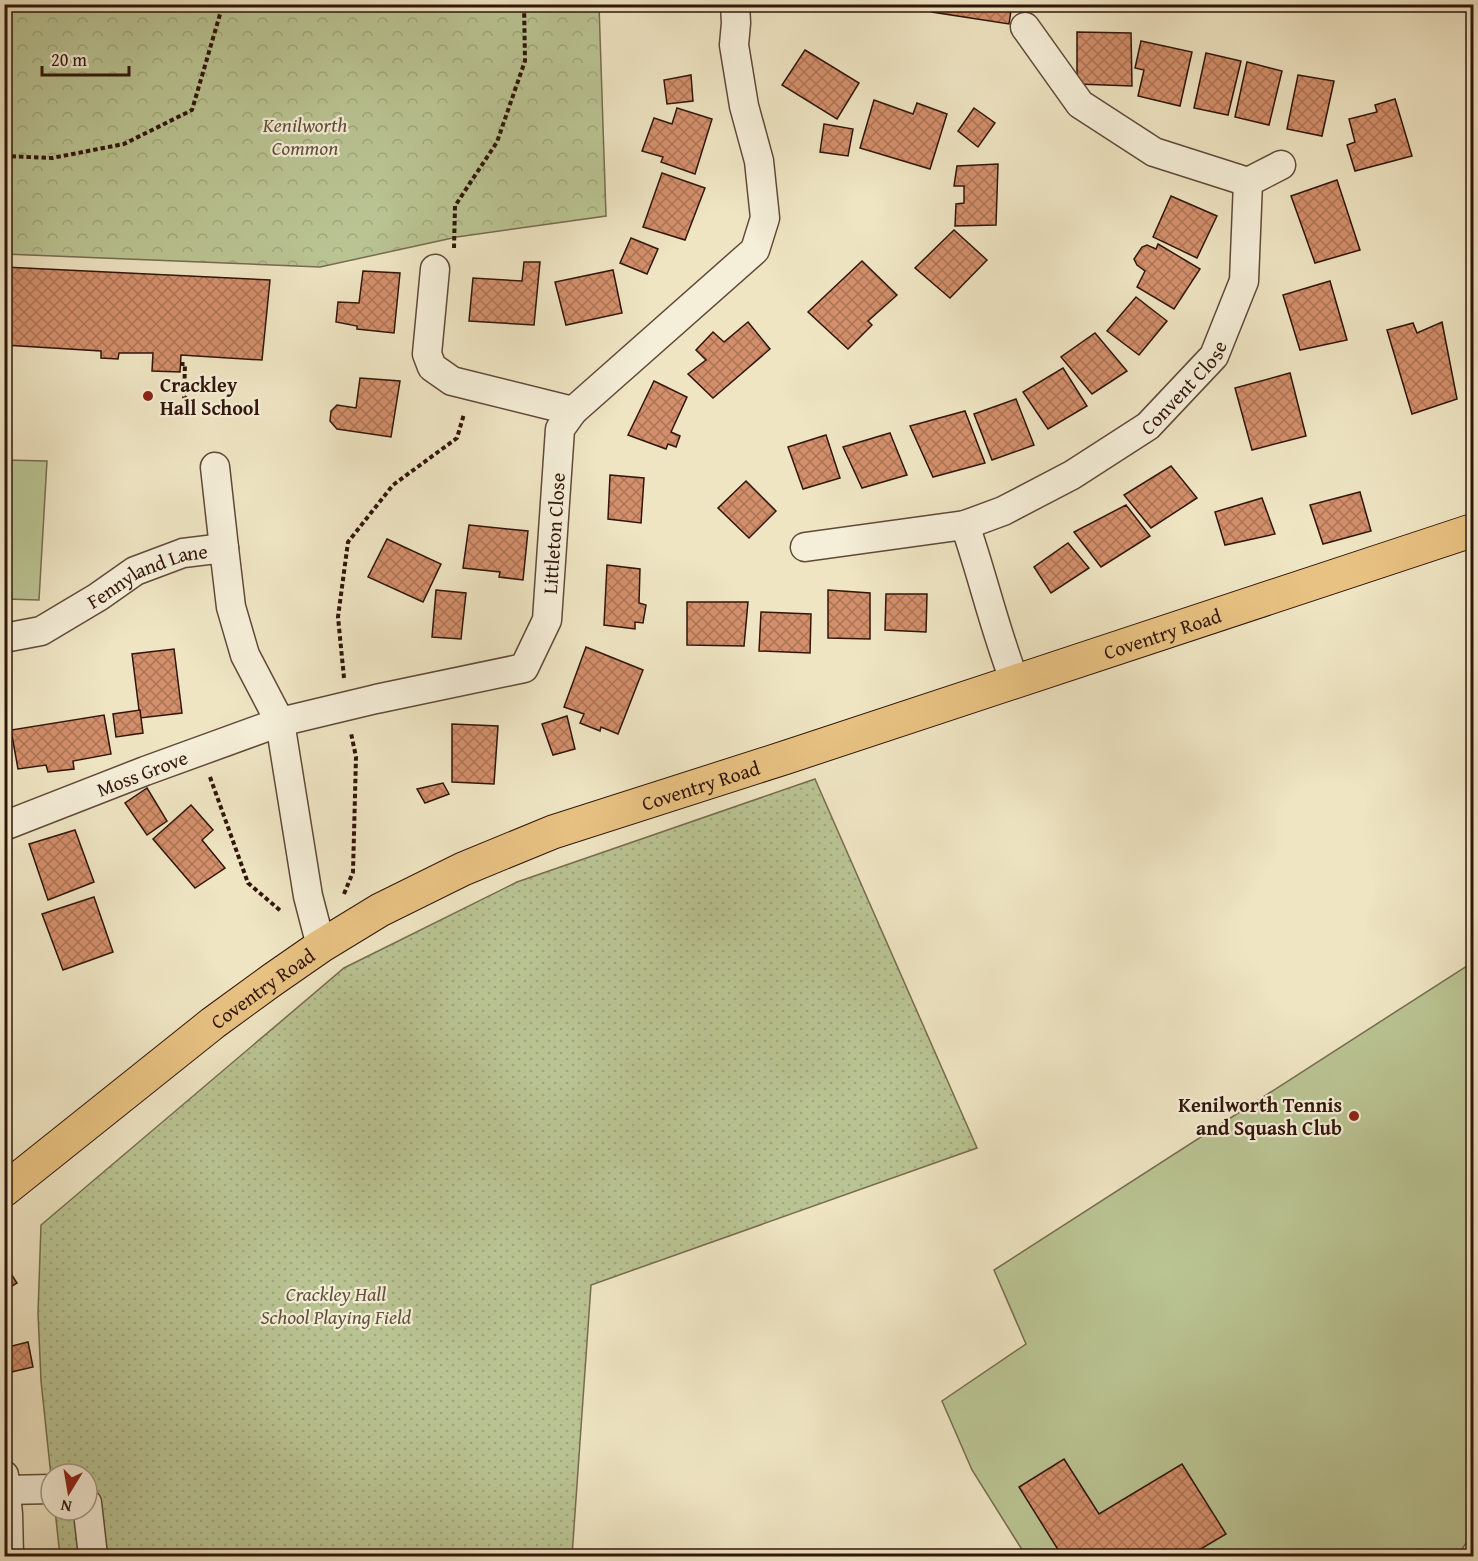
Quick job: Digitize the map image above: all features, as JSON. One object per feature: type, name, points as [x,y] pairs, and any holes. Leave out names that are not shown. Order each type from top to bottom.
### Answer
[{"type":"main road","name":"Coventry Road","points":[[4,1191],[213,1023],[321,946],[380,910],[463,868],[553,832],[1473,530]]},
{"type":"street","name":"Littleton Close","points":[[280,722],[524,668],[547,620],[560,429],[573,411],[755,250],[765,218],[759,161],[744,106],[734,45],[735,4]]},
{"type":"street","points":[[1025,27],[1080,104],[1154,152],[1248,182],[1281,165]]},
{"type":"street","name":"Convent Close","points":[[805,547],[965,525],[1003,511],[1072,475],[1148,426],[1214,356],[1244,281],[1248,182]]},
{"type":"street","points":[[444,261],[427,354],[432,367],[452,381],[573,411]]},
{"type":"street","points":[[215,467],[224,548]]},
{"type":"street","points":[[965,525],[1004,654],[1015,682]]},
{"type":"street","name":"Fennyland Lane","points":[[4,638],[40,631],[98,597],[135,571],[183,553],[224,548],[231,607],[245,655],[280,722]]},
{"type":"street","points":[[280,722],[308,896],[321,946]]},
{"type":"street","name":"Moss Grove","points":[[4,826],[280,722]]},
{"type":"street","points":[[9,1557],[5,1483],[39,1487]]},
{"type":"street","points":[[89,1522],[93,1557]]},
{"type":"path","points":[[4,156],[52,158],[124,144],[192,110],[223,4]]},
{"type":"path","points":[[444,261],[455,206],[496,142],[525,61],[524,4]]},
{"type":"path","points":[[180,364],[185,364],[184,397],[187,399]]},
{"type":"path","points":[[339,904],[353,872],[356,757],[347,706],[338,617],[348,542],[393,484],[457,438],[472,386]]},
{"type":"path","points":[[201,750],[248,883],[321,946]]},
{"type":"green space","name":"Kenilworth Common","points":[[5,4],[599,5],[606,216],[457,237],[320,267],[5,254]]},
{"type":"green space","points":[[5,460],[47,461],[39,600],[5,599]]},
{"type":"green space","name":"Crackley Hall School Playing Field","points":[[815,779],[977,1148],[591,1285],[572,1556],[60,1556],[56,1522],[99,1522],[99,1462],[50,1462],[41,1381],[38,1313],[41,1225],[344,968],[517,882]]},
{"type":"green space","name":"Kenilworth Tennis and Squash Club","points":[[1473,962],[1474,1532],[1457,1556],[1026,1556],[972,1470],[942,1401],[1026,1344],[994,1270]]},
{"type":"building","points":[[933,4],[1012,4],[1009,24],[932,12]]},
{"type":"building","points":[[1077,32],[1131,33],[1132,86],[1077,84]]},
{"type":"building","points":[[1141,41],[1192,52],[1180,106],[1138,96],[1144,70],[1135,68]]},
{"type":"building","points":[[805,50],[859,83],[837,119],[782,85]]},
{"type":"building","points":[[1206,53],[1241,61],[1228,115],[1194,108]]},
{"type":"building","points":[[1247,62],[1282,71],[1269,125],[1235,117]]},
{"type":"building","points":[[691,75],[693,101],[667,104],[664,80]]},
{"type":"building","points":[[1298,75],[1334,81],[1322,136],[1287,129]]},
{"type":"building","points":[[1395,99],[1412,156],[1355,171],[1347,145],[1355,142],[1349,119],[1377,112],[1375,105]]},
{"type":"building","points":[[874,100],[913,114],[917,103],[947,114],[930,169],[860,148]]},
{"type":"building","points":[[677,108],[712,119],[695,174],[661,162],[663,157],[642,151],[654,118],[672,124]]},
{"type":"building","points":[[974,108],[995,123],[978,147],[958,131]]},
{"type":"building","points":[[824,124],[853,129],[848,156],[820,152]]},
{"type":"building","points":[[998,164],[996,225],[955,226],[956,204],[964,203],[964,186],[954,186],[957,166]]},
{"type":"building","points":[[662,173],[705,188],[685,240],[643,227]]},
{"type":"building","points":[[1337,180],[1360,250],[1315,263],[1291,196]]},
{"type":"building","points":[[1171,196],[1217,216],[1197,258],[1153,237]]},
{"type":"building","points":[[954,230],[987,260],[950,298],[915,268]]},
{"type":"building","points":[[631,238],[658,249],[647,274],[620,263]]},
{"type":"building","points":[[1158,244],[1200,269],[1174,309],[1137,287],[1145,271],[1137,265],[1134,259],[1142,247],[1147,245],[1156,249]]},
{"type":"building","points":[[862,261],[897,295],[868,321],[872,325],[848,349],[808,312]]},
{"type":"building","points":[[524,262],[540,262],[534,325],[469,321],[473,278],[522,281]]},
{"type":"building","name":"Crackley Hall School","points":[[4,267],[270,280],[262,360],[181,355],[180,372],[152,371],[153,353],[119,353],[118,359],[101,358],[101,351],[4,345]]},
{"type":"building","points":[[613,270],[622,313],[566,325],[555,282]]},
{"type":"building","points":[[363,271],[400,273],[394,333],[357,329],[357,326],[336,322],[338,302],[359,303]]},
{"type":"building","points":[[1330,281],[1347,340],[1300,350],[1283,295]]},
{"type":"building","points":[[1136,297],[1167,321],[1139,355],[1107,331]]},
{"type":"building","points":[[748,322],[770,349],[713,398],[688,374],[706,360],[696,350],[713,332],[724,342]]},
{"type":"building","points":[[1442,322],[1457,399],[1412,414],[1387,330],[1413,323],[1417,333]]},
{"type":"building","points":[[1095,333],[1127,371],[1092,394],[1061,357]]},
{"type":"building","points":[[1063,368],[1087,406],[1048,429],[1023,392]]},
{"type":"building","points":[[1290,373],[1306,436],[1252,450],[1235,388]]},
{"type":"building","points":[[360,378],[400,381],[391,437],[337,429],[330,421],[331,411],[337,405],[356,408]]},
{"type":"building","points":[[654,381],[687,397],[671,432],[680,436],[676,447],[668,444],[666,449],[628,435]]},
{"type":"building","points":[[1016,399],[1034,445],[992,460],[974,414]]},
{"type":"building","points":[[965,411],[985,463],[933,477],[910,426]]},
{"type":"building","points":[[890,433],[907,475],[862,488],[843,447]]},
{"type":"building","points":[[826,435],[840,478],[803,489],[788,447]]},
{"type":"building","points":[[1171,466],[1197,498],[1151,528],[1124,495]]},
{"type":"building","points":[[610,475],[644,478],[641,523],[608,519]]},
{"type":"building","points":[[746,481],[776,511],[749,538],[718,508]]},
{"type":"building","points":[[1360,492],[1371,531],[1323,544],[1310,505]]},
{"type":"building","points":[[1262,498],[1275,534],[1225,545],[1215,512]]},
{"type":"building","points":[[1126,505],[1150,536],[1101,567],[1074,532]]},
{"type":"building","points":[[469,525],[528,531],[523,580],[499,577],[500,572],[463,568]]},
{"type":"building","points":[[387,539],[441,564],[423,602],[368,577]]},
{"type":"building","points":[[1068,543],[1089,568],[1051,593],[1034,567]]},
{"type":"building","points":[[607,565],[640,569],[639,603],[646,605],[643,623],[635,622],[635,629],[604,625]]},
{"type":"building","points":[[436,590],[466,593],[461,639],[432,637]]},
{"type":"building","points":[[828,590],[870,593],[870,639],[828,638]]},
{"type":"building","points":[[886,594],[927,594],[926,632],[885,630]]},
{"type":"building","points":[[687,602],[748,602],[744,646],[687,645]]},
{"type":"building","points":[[761,612],[811,614],[810,653],[759,651]]},
{"type":"building","points":[[586,647],[643,670],[618,734],[601,727],[600,731],[580,723],[584,714],[564,707]]},
{"type":"building","points":[[174,649],[182,713],[140,718],[132,654]]},
{"type":"building","points":[[140,710],[143,733],[116,737],[113,714]]},
{"type":"building","points":[[104,715],[111,754],[73,761],[74,769],[48,772],[46,765],[18,769],[11,730]]},
{"type":"building","points":[[567,716],[575,749],[553,755],[542,724]]},
{"type":"building","points":[[452,724],[498,726],[494,784],[452,782]]},
{"type":"building","points":[[443,783],[449,794],[425,803],[417,789]]},
{"type":"building","points":[[147,788],[167,821],[147,835],[125,803]]},
{"type":"building","points":[[191,805],[213,830],[202,840],[225,868],[195,888],[153,839]]},
{"type":"building","points":[[75,830],[94,882],[48,900],[29,844]]},
{"type":"building","points":[[94,897],[113,952],[63,970],[42,914]]},
{"type":"building","points":[[4,1263],[17,1283],[4,1291]]},
{"type":"building","points":[[28,1342],[33,1367],[7,1373],[4,1348]]},
{"type":"building","points":[[1064,1459],[1099,1514],[1182,1464],[1226,1534],[1189,1556],[1062,1556],[1019,1487]]},
{"type":"place","name":"Crackley Hall School","points":[[148,396]]},
{"type":"place","name":"Kenilworth Tennis and Squash Club","points":[[1354,1116]]}]
